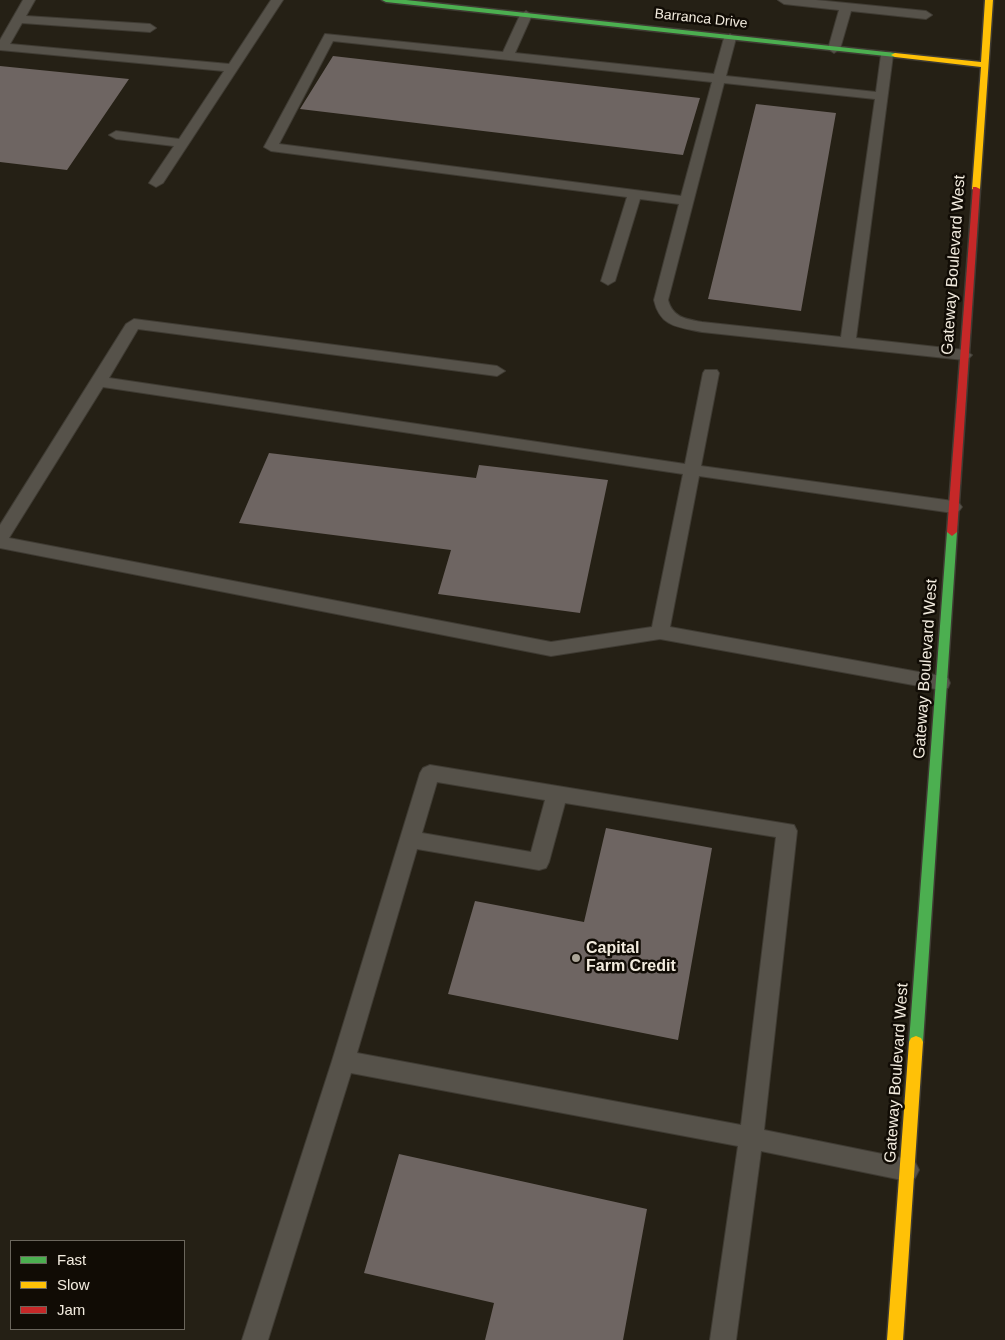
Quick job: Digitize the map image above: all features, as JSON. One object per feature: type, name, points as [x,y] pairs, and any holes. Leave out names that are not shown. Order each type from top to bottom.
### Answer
[{"type":"main road","name":"Barranca Drive","points":[[386,0],[984,66]]},
{"type":"main road","name":"Gateway Boulevard West","points":[[895,1340],[989,0]]},
{"type":"lane","points":[[29,0],[1,47],[233,68]]},
{"type":"lane","points":[[156,183],[277,0]]},
{"type":"lane","points":[[784,0],[926,15]]},
{"type":"lane","points":[[834,49],[846,7]]},
{"type":"lane","points":[[508,56],[526,16]]},
{"type":"lane","points":[[18,19],[150,28]]},
{"type":"lane","points":[[687,201],[270,147],[329,37],[880,96]]},
{"type":"lane","points":[[730,38],[661,300],[664,312],[677,322],[702,327],[964,355]]},
{"type":"lane","points":[[848,342],[887,55]]},
{"type":"lane","points":[[116,135],[183,143]]},
{"type":"lane","points":[[608,281],[635,194]]},
{"type":"lane","points":[[497,371],[134,324],[0,540],[551,649],[660,632],[941,683]]},
{"type":"lane","points":[[660,632],[711,374]]},
{"type":"lane","points":[[99,381],[953,507]]},
{"type":"lane","points":[[262,1339],[430,773],[787,831],[751,1138],[723,1340]]},
{"type":"lane","points":[[410,839],[539,862],[557,794]]},
{"type":"lane","points":[[343,1061],[751,1138],[907,1170]]},
{"type":"building","points":[[333,56],[700,98],[683,155],[300,109]]},
{"type":"building","points":[[0,66],[129,79],[67,170],[0,162]]},
{"type":"building","points":[[756,104],[836,113],[801,311],[708,299]]},
{"type":"building","points":[[269,453],[476,478],[479,465],[608,480],[580,613],[438,594],[451,550],[239,523]]},
{"type":"building","name":"Capital Farm Credit","points":[[606,828],[712,848],[678,1040],[448,994],[475,901],[584,922]]},
{"type":"building","points":[[399,1154],[647,1209],[623,1340],[485,1340],[494,1303],[364,1273]]},
{"type":"traffic: fast","points":[[386,0],[895,55]]},
{"type":"traffic: fast","points":[[916,1042],[952,532]]},
{"type":"traffic: slow","points":[[976,189],[989,0]]},
{"type":"traffic: slow","points":[[895,55],[984,65]]},
{"type":"traffic: slow","points":[[895,1340],[916,1042]]},
{"type":"traffic: jam","points":[[952,532],[976,189]]},
{"type":"place","name":"Capital Farm Credit","points":[[576,958]]}]
